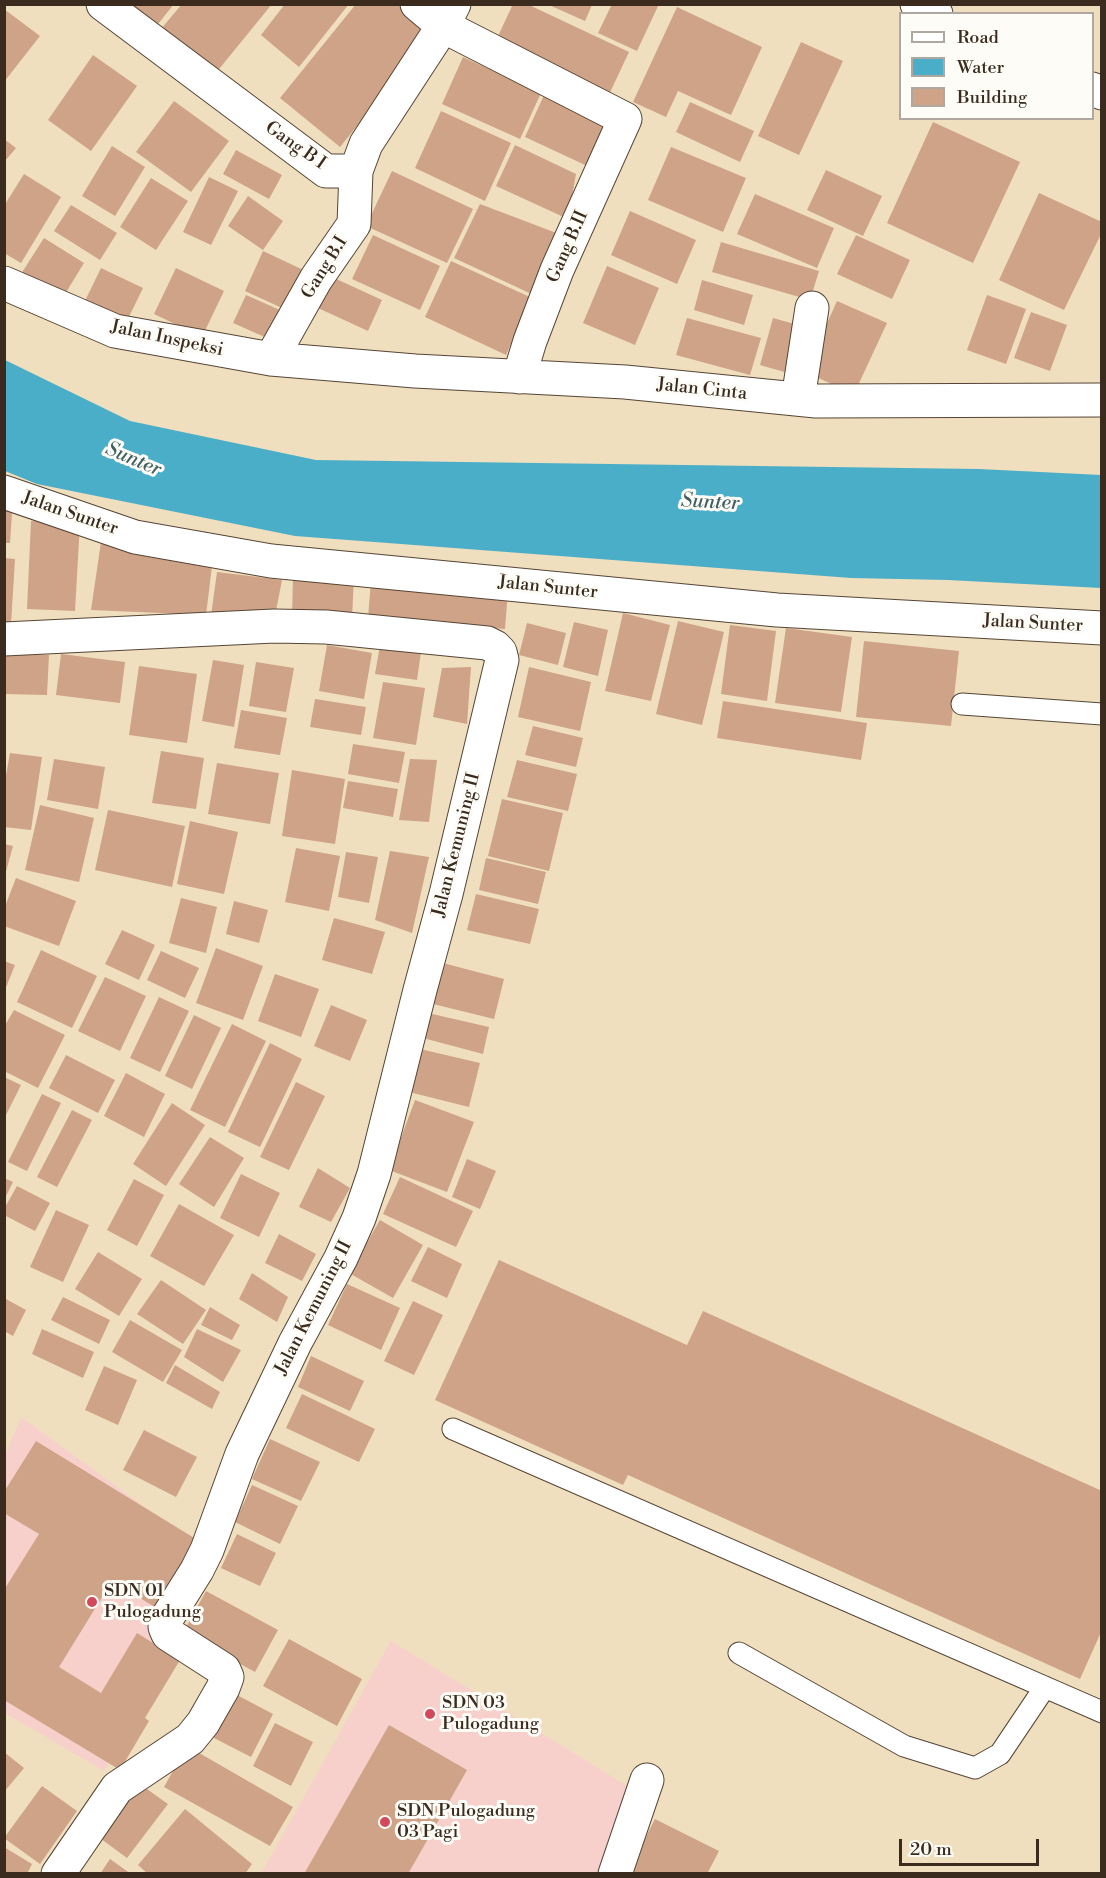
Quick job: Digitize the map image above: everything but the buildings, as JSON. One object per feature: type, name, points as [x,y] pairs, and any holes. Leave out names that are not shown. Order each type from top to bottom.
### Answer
[{"type":"street","name":"Gang B I","points":[[102,4],[326,171],[356,171]]},
{"type":"street","points":[[356,171],[366,144],[449,15],[417,4]]},
{"type":"street","points":[[917,4],[932,12]]},
{"type":"street","name":"Gang B.II","points":[[449,15],[625,119],[557,270],[519,377]]},
{"type":"street","name":"Gang B.I","points":[[287,361],[316,279],[354,224],[356,171]]},
{"type":"street","name":"Jalan Inspeksi","points":[[4,283],[115,332],[287,361]]},
{"type":"street","points":[[798,399],[812,308]]},
{"type":"street","name":"Jalan Cinta","points":[[287,361],[415,371],[625,382],[816,401],[1101,400]]},
{"type":"street","name":"Jalan Sunter","points":[[4,492],[135,537],[271,561],[777,610],[1101,628]]},
{"type":"street","name":"Jalan Kemuning II","points":[[4,639],[274,626],[326,627],[487,644],[500,652],[501,660],[452,871],[374,1174],[359,1218],[341,1258],[295,1343],[242,1454],[207,1550],[166,1618],[165,1627],[168,1634],[224,1670],[227,1677],[203,1723],[190,1739],[117,1788],[58,1874]]},
{"type":"street","points":[[615,1874],[647,1780]]},
{"type":"lane","points":[[962,704],[1101,714]]},
{"type":"lane","points":[[453,1429],[1101,1712]]},
{"type":"lane","points":[[739,1653],[904,1746],[975,1768],[1000,1754],[1045,1687]]},
{"type":"shaded area","name":"SDN 01 Pulogadung","points":[[21,1417],[190,1540],[167,1663],[104,1771],[5,1713],[5,1456]]},
{"type":"shaded area","name":"SDN 03 Pulogadung","points":[[391,1641],[629,1787],[601,1873],[261,1874]]},
{"type":"water","name":"Sunter","points":[[5,360],[130,421],[316,460],[979,469],[1101,475],[1101,588],[948,580],[851,578],[295,536],[37,484],[5,471]]},
{"type":"place","name":"SDN 01 Pulogadung","points":[[92,1602]]},
{"type":"place","name":"SDN 03 Pulogadung","points":[[430,1714]]},
{"type":"place","name":"SDN Pulogadung 03 Pagi","points":[[385,1822]]}]
